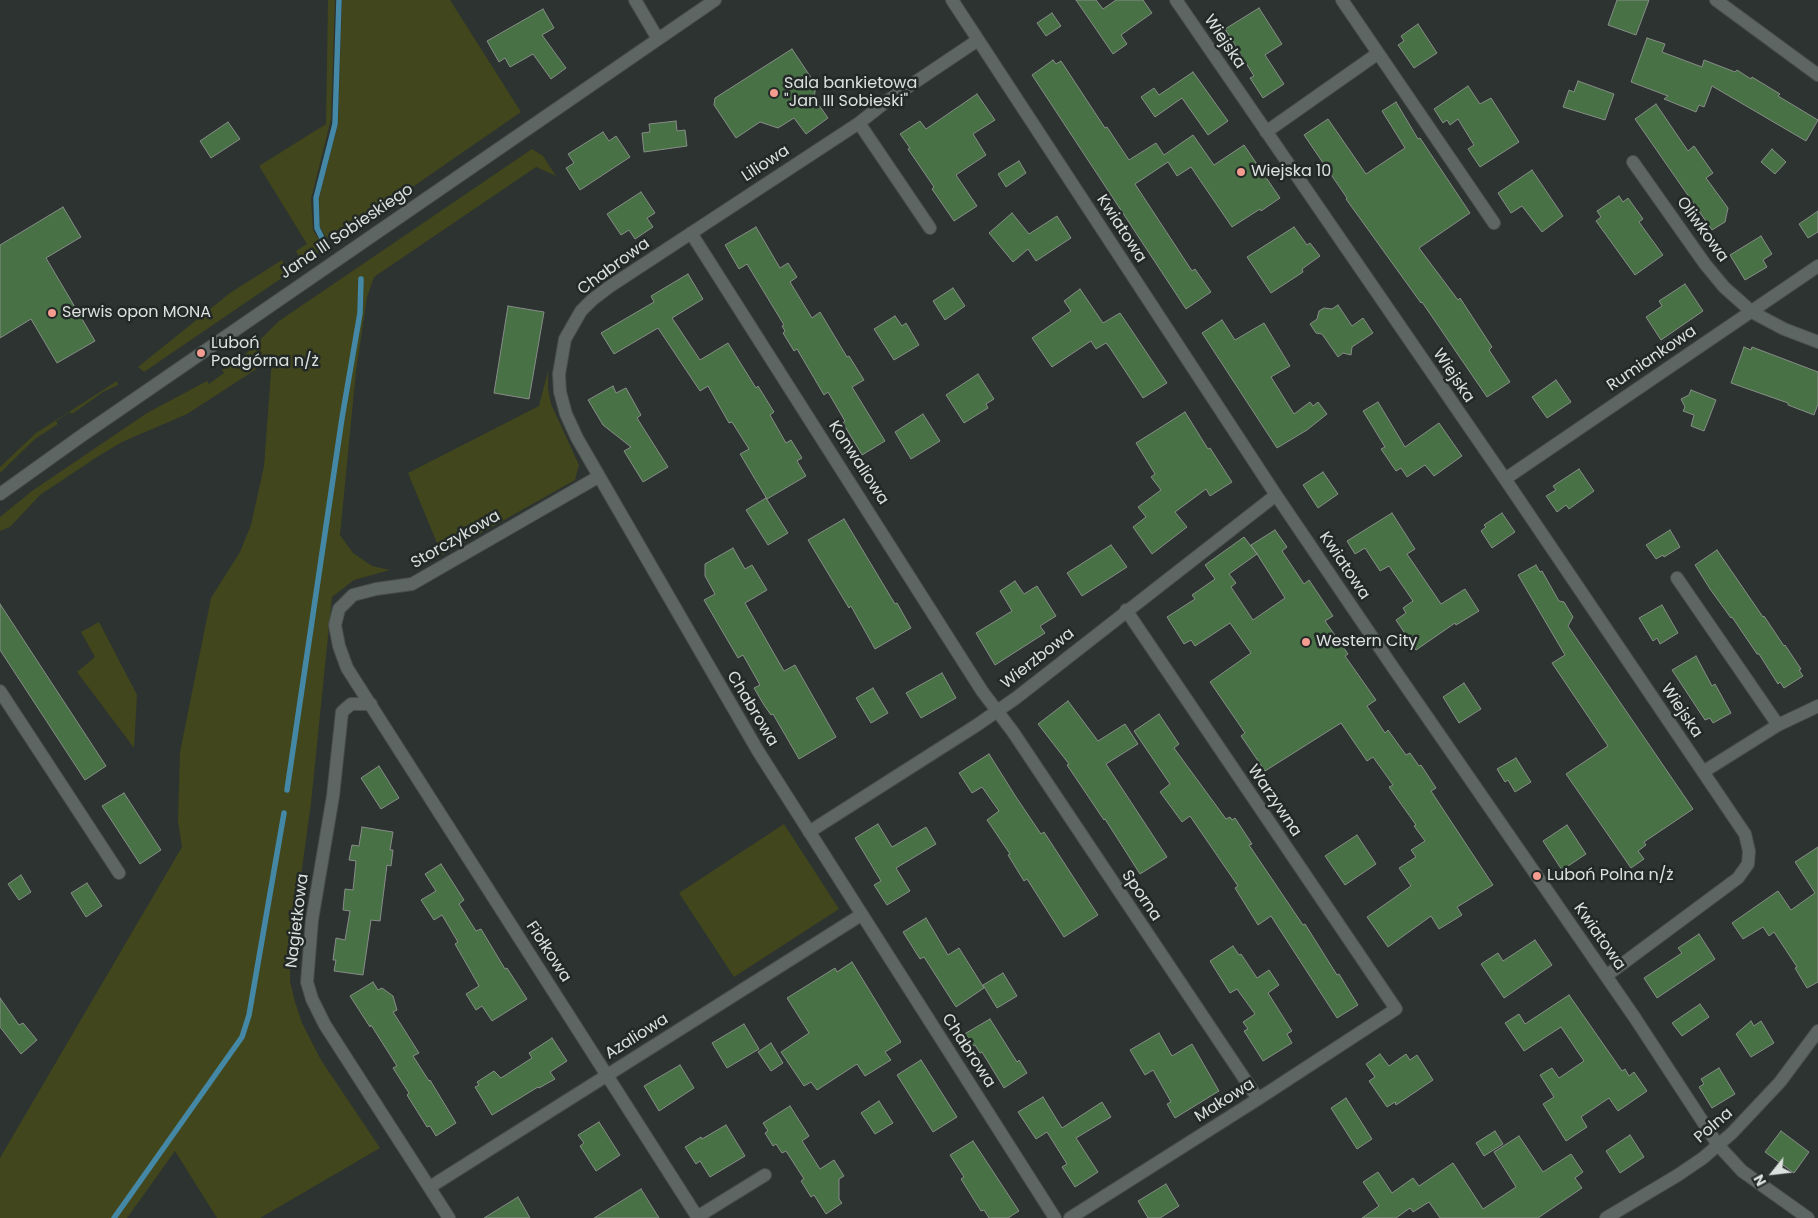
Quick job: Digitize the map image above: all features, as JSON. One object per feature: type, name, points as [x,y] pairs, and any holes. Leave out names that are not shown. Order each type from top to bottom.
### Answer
[{"type":"street","points":[[635,0],[658,39]]},
{"type":"street","name":"Jana III Sobieskiego","points":[[0,494],[84,434],[715,0]]},
{"type":"street","name":"Kwiatowa","points":[[952,0],[1276,495],[1606,976],[1718,1145],[1742,1171],[1808,1218]]},
{"type":"street","name":"Wiejska","points":[[1176,0],[1745,834],[1749,851],[1748,864],[1738,878],[1606,976]]},
{"type":"street","points":[[1342,0],[1494,223]]},
{"type":"street","points":[[1716,0],[1818,75]]},
{"type":"street","name":"Liliowa","points":[[691,233],[859,123],[978,40]]},
{"type":"street","points":[[1266,132],[1377,54]]},
{"type":"street","points":[[859,123],[930,228]]},
{"type":"street","name":"Oliwkowa","points":[[1634,162],[1705,264],[1724,287],[1752,312],[1784,329],[1818,342]]},
{"type":"street","name":"Chabrowa","points":[[691,233],[592,300],[581,311],[566,339],[559,374],[560,392],[569,422],[598,477],[711,671],[808,832],[1055,1218]]},
{"type":"street","name":"Konwaliowa","points":[[691,233],[997,711]]},
{"type":"street","name":"Rumiankowa","points":[[1505,480],[1818,266]]},
{"type":"street","name":"Storczykowa","points":[[371,704],[347,668],[339,646],[335,625],[339,609],[353,595],[376,589],[412,584],[598,477]]},
{"type":"street","name":"Wierzbowa","points":[[808,832],[977,725],[1016,698],[1126,610],[1276,495]]},
{"type":"street","points":[[1677,578],[1778,725]]},
{"type":"street","name":"Warzywna","points":[[1126,610],[1396,1010]]},
{"type":"street","points":[[0,691],[119,873]]},
{"type":"street","name":"Nagietkowa","points":[[371,704],[351,704],[342,712],[333,796],[312,920],[307,982],[312,999],[325,1025],[449,1218]]},
{"type":"street","name":"Fiołkowa","points":[[371,704],[698,1218]]},
{"type":"street","points":[[1702,772],[1778,725],[1818,706]]},
{"type":"street","name":"Sporna","points":[[997,711],[1258,1100]]},
{"type":"street","name":"Azaliowa","points":[[430,1188],[861,915]]},
{"type":"street","name":"Makowa","points":[[1070,1218],[1258,1100],[1396,1010]]},
{"type":"street","name":"Polna","points":[[1606,1218],[1678,1175],[1718,1145],[1767,1097],[1818,1031]]},
{"type":"street","points":[[698,1218],[765,1175]]},
{"type":"green space","points":[[328,0],[335,0],[331,119],[311,199],[313,230],[327,247],[302,263],[296,251],[307,244],[259,166],[326,124]]},
{"type":"green space","points":[[342,0],[450,0],[521,112],[333,242],[325,236],[320,227],[319,198],[338,124]]},
{"type":"green space","points":[[532,149],[543,156],[556,176],[536,167],[374,277],[367,297],[356,371],[340,535],[353,553],[372,566],[390,570],[354,580],[332,597],[311,803],[290,956],[290,981],[302,1023],[321,1060],[380,1148],[260,1218],[217,1218],[175,1151],[127,1218],[0,1218],[0,1158],[182,847],[178,821],[180,752],[211,598],[240,552],[251,525],[264,466],[272,359],[187,414],[122,442],[97,457],[40,495],[10,527],[0,531],[0,517],[32,491],[147,413],[207,381],[209,384],[224,373],[222,370],[247,353],[279,321]]},
{"type":"green space","points":[[282,260],[289,273],[144,372],[138,367],[230,293]]},
{"type":"green space","points":[[548,371],[548,389],[551,404],[579,465],[575,480],[442,555],[408,473],[539,406]]},
{"type":"green space","points":[[117,381],[118,385],[103,392],[72,414],[70,412],[56,421],[58,424],[35,439],[0,473],[0,467],[36,433]]},
{"type":"green space","points":[[99,622],[137,695],[134,748],[77,672],[95,657],[81,632]]},
{"type":"green space","points":[[784,824],[839,909],[734,977],[679,893]]},
{"type":"building","points":[[1076,0],[1096,0],[1103,9],[1116,0],[1143,0],[1152,13],[1121,35],[1127,44],[1113,54]]},
{"type":"building","points":[[1617,0],[1649,0],[1636,35],[1608,25]]},
{"type":"building","points":[[1259,8],[1282,44],[1265,55],[1284,84],[1263,98],[1250,78],[1254,76],[1225,29]]},
{"type":"building","points":[[543,9],[554,28],[542,35],[566,68],[551,79],[533,54],[510,67],[505,58],[499,62],[487,41]]},
{"type":"building","points":[[1052,13],[1061,26],[1046,36],[1037,23]]},
{"type":"building","points":[[1418,24],[1437,53],[1414,68],[1398,45],[1404,41],[1401,36]]},
{"type":"building","points":[[1647,38],[1665,44],[1662,52],[1702,67],[1704,60],[1735,72],[1737,70],[1751,79],[1752,77],[1780,94],[1778,96],[1818,120],[1806,141],[1712,86],[1704,107],[1699,105],[1696,112],[1664,99],[1668,96],[1631,82]]},
{"type":"building","name":"Sala bankietowa \"Jan III Sobieski\"","points":[[792,49],[816,85],[814,98],[828,118],[806,134],[794,118],[778,128],[760,122],[736,138],[714,105],[715,98]]},
{"type":"building","points":[[1053,60],[1056,64],[1061,61],[1105,128],[1107,127],[1129,160],[1156,143],[1164,155],[1193,135],[1214,165],[1244,145],[1280,198],[1232,227],[1191,167],[1177,176],[1168,162],[1135,184],[1192,271],[1195,269],[1211,292],[1186,309],[1032,75]]},
{"type":"building","points":[[1193,72],[1228,121],[1208,135],[1182,98],[1155,117],[1141,97],[1154,88],[1159,95]]},
{"type":"building","points":[[1578,81],[1614,94],[1605,120],[1563,107],[1569,90],[1574,92]]},
{"type":"building","points":[[1468,86],[1480,104],[1491,98],[1519,142],[1480,167],[1468,149],[1474,145],[1458,119],[1450,125],[1447,120],[1443,123],[1434,109]]},
{"type":"building","points":[[977,94],[995,120],[973,134],[986,155],[956,175],[977,206],[954,221],[932,189],[934,187],[900,134],[920,121],[926,129]]},
{"type":"building","points":[[1396,102],[1418,139],[1420,138],[1470,213],[1419,248],[1458,300],[1460,298],[1492,347],[1489,350],[1510,382],[1487,397],[1422,302],[1346,199],[1304,135],[1328,119],[1366,174],[1405,148],[1382,111]]},
{"type":"building","points":[[1656,104],[1688,151],[1694,146],[1713,173],[1706,178],[1728,208],[1725,222],[1712,230],[1635,119]]},
{"type":"building","points":[[676,121],[677,131],[685,130],[687,146],[644,152],[642,133],[650,132],[649,124]]},
{"type":"building","points":[[228,122],[240,139],[211,158],[200,141]]},
{"type":"building","points":[[603,132],[609,141],[616,136],[630,157],[580,190],[566,168],[574,163],[568,154]]},
{"type":"building","points":[[1772,149],[1786,162],[1775,174],[1761,162]]},
{"type":"building","points":[[1019,161],[1026,173],[1006,187],[998,174]]},
{"type":"building","points":[[1532,170],[1563,216],[1542,232],[1522,206],[1511,213],[1498,193]]},
{"type":"building","points":[[641,192],[655,213],[647,218],[653,227],[635,239],[629,230],[621,235],[607,214]]},
{"type":"building","points":[[1619,196],[1623,202],[1628,198],[1643,219],[1639,222],[1663,255],[1635,275],[1596,221],[1601,217],[1597,211]]},
{"type":"building","points":[[63,207],[81,237],[46,258],[95,341],[57,363],[31,319],[0,338],[0,245]]},
{"type":"building","points":[[1818,211],[1818,232],[1808,238],[1799,224]]},
{"type":"building","points":[[1012,213],[1029,234],[1057,216],[1071,238],[1036,261],[1028,249],[1013,262],[989,233]]},
{"type":"building","points":[[756,227],[780,268],[788,263],[797,277],[790,282],[812,318],[820,312],[847,357],[849,356],[864,380],[852,387],[885,441],[862,455],[843,423],[845,421],[828,392],[824,395],[797,349],[794,351],[783,333],[785,331],[782,326],[784,325],[747,264],[739,269],[725,245]]},
{"type":"building","points":[[1294,227],[1307,245],[1310,243],[1320,256],[1302,269],[1303,272],[1271,293],[1247,257]]},
{"type":"building","points":[[1761,236],[1772,254],[1763,260],[1767,267],[1745,280],[1730,255]]},
{"type":"building","points":[[688,274],[703,299],[672,318],[700,360],[728,343],[756,388],[758,386],[774,412],[770,415],[786,443],[791,440],[802,458],[797,461],[806,476],[767,499],[740,454],[749,449],[732,422],[729,423],[708,386],[700,391],[658,328],[614,354],[601,333],[654,302],[651,296]]},
{"type":"building","points":[[1685,284],[1703,311],[1661,340],[1646,317],[1662,306],[1659,301]]},
{"type":"building","points":[[953,288],[965,306],[945,320],[933,301]]},
{"type":"building","points":[[1080,289],[1103,323],[1120,313],[1167,383],[1143,398],[1106,343],[1096,349],[1091,341],[1052,367],[1032,338],[1071,311],[1064,301]]},
{"type":"building","points":[[1338,305],[1352,326],[1363,318],[1373,333],[1352,347],[1351,355],[1343,353],[1338,357],[1322,334],[1316,333],[1310,324],[1317,319],[1319,311],[1324,308],[1332,309]]},
{"type":"building","points":[[508,306],[544,312],[529,399],[494,393]]},
{"type":"building","points":[[895,316],[902,326],[906,323],[919,345],[894,360],[874,329]]},
{"type":"building","points":[[1222,320],[1235,340],[1264,323],[1290,366],[1271,377],[1294,414],[1310,402],[1313,406],[1318,402],[1327,414],[1307,430],[1277,448],[1202,333]]},
{"type":"building","points":[[1744,347],[1751,350],[1752,347],[1818,372],[1818,404],[1814,415],[1788,405],[1788,403],[1731,383]]},
{"type":"building","points":[[978,374],[994,399],[986,404],[988,408],[964,423],[946,395]]},
{"type":"building","points":[[1556,380],[1571,402],[1547,418],[1532,397]]},
{"type":"building","points":[[613,386],[616,393],[626,388],[641,415],[637,418],[668,467],[643,482],[624,451],[631,447],[603,425],[588,400]]},
{"type":"building","points":[[1691,390],[1716,400],[1704,431],[1691,426],[1694,415],[1683,411],[1685,407],[1681,399],[1689,395]]},
{"type":"building","points":[[1378,402],[1405,447],[1439,423],[1462,456],[1434,476],[1425,465],[1407,477],[1401,468],[1396,471],[1381,449],[1385,447],[1363,411]]},
{"type":"building","points":[[1185,412],[1208,449],[1210,448],[1232,482],[1210,496],[1206,489],[1175,512],[1187,527],[1152,554],[1133,527],[1146,517],[1138,507],[1161,490],[1151,477],[1155,474],[1136,443]]},
{"type":"building","points":[[923,414],[940,441],[911,459],[895,432]]},
{"type":"building","points":[[1579,469],[1594,491],[1569,509],[1566,505],[1557,512],[1546,496],[1556,490],[1553,486]]},
{"type":"building","points":[[1323,472],[1338,494],[1318,508],[1303,485]]},
{"type":"building","points":[[766,498],[788,533],[768,545],[746,510]]},
{"type":"building","points":[[1392,513],[1415,549],[1407,554],[1441,604],[1465,589],[1479,611],[1456,625],[1455,623],[1416,650],[1396,620],[1406,613],[1403,608],[1413,601],[1389,566],[1380,571],[1365,548],[1355,554],[1347,541]]},
{"type":"building","points":[[1502,513],[1515,532],[1492,548],[1481,531],[1486,527],[1484,525]]},
{"type":"building","points":[[844,519],[911,628],[875,649],[851,606],[849,608],[808,540]]},
{"type":"building","points":[[1275,530],[1287,547],[1282,551],[1304,584],[1309,580],[1333,616],[1325,621],[1348,654],[1345,656],[1376,700],[1367,706],[1385,733],[1388,730],[1406,755],[1410,753],[1419,766],[1421,765],[1436,788],[1431,791],[1493,885],[1457,907],[1462,915],[1439,929],[1431,916],[1388,947],[1367,917],[1411,886],[1399,868],[1416,857],[1411,850],[1425,841],[1389,787],[1393,785],[1373,757],[1367,761],[1341,723],[1265,771],[1241,736],[1245,733],[1210,682],[1251,653],[1230,623],[1195,646],[1191,640],[1184,644],[1167,617],[1195,599],[1192,595],[1215,579],[1205,565],[1244,537],[1257,554],[1251,545]],"holes":[[[1257,554],[1285,598],[1253,620],[1231,587],[1236,583],[1229,574]]]},
{"type":"building","points":[[1670,530],[1680,547],[1664,557],[1663,555],[1656,559],[1646,545]]},
{"type":"building","points":[[1111,545],[1127,567],[1082,596],[1067,573]]},
{"type":"building","points":[[733,548],[745,569],[752,565],[767,590],[745,603],[784,671],[795,665],[836,737],[799,759],[773,714],[771,715],[754,688],[760,685],[743,655],[738,658],[704,600],[715,594],[705,576],[705,564]]},
{"type":"building","points":[[1717,550],[1801,669],[1799,670],[1803,676],[1784,688],[1780,682],[1778,684],[1759,654],[1757,654],[1710,589],[1695,565]]},
{"type":"building","points":[[1536,565],[1540,572],[1542,571],[1559,601],[1564,602],[1573,617],[1568,626],[1693,809],[1644,842],[1646,845],[1638,851],[1644,859],[1631,868],[1566,774],[1608,746],[1552,663],[1565,655],[1518,575]]},
{"type":"building","points":[[1015,581],[1024,594],[1037,586],[1056,616],[1040,626],[1045,633],[995,665],[976,633],[1012,611],[1000,591]]},
{"type":"building","points":[[0,604],[106,766],[85,780],[0,650]]},
{"type":"building","points":[[1662,605],[1678,633],[1660,644],[1657,638],[1653,641],[1639,618]]},
{"type":"building","points":[[1696,656],[1712,686],[1715,684],[1731,713],[1713,723],[1710,718],[1705,720],[1672,670]]},
{"type":"building","points":[[942,673],[956,698],[921,718],[906,693]]},
{"type":"building","points":[[1464,683],[1481,709],[1459,723],[1443,697]]},
{"type":"building","points":[[873,688],[888,713],[871,723],[856,698]]},
{"type":"building","points":[[1068,701],[1098,741],[1125,724],[1138,744],[1106,764],[1167,857],[1140,874],[1105,819],[1067,765],[1069,764],[1038,724]]},
{"type":"building","points":[[1159,714],[1179,744],[1174,748],[1226,819],[1230,817],[1232,820],[1235,818],[1252,844],[1249,845],[1303,925],[1305,924],[1358,1005],[1337,1018],[1271,916],[1258,925],[1235,888],[1238,886],[1190,816],[1182,822],[1160,792],[1170,784],[1134,731]]},
{"type":"building","points":[[989,754],[1041,834],[1044,832],[1098,915],[1064,937],[1027,879],[1024,881],[1008,855],[1010,854],[987,820],[999,811],[982,787],[972,793],[959,773]]},
{"type":"building","points":[[1516,758],[1531,782],[1515,792],[1508,780],[1505,782],[1497,769]]},
{"type":"building","points":[[379,766],[399,798],[381,809],[361,778]]},
{"type":"building","points":[[124,793],[161,850],[140,864],[102,806]]},
{"type":"building","points":[[878,824],[892,847],[926,827],[936,844],[896,868],[910,891],[887,905],[874,885],[881,881],[855,838]]},
{"type":"building","points":[[1567,825],[1586,854],[1562,870],[1543,841]]},
{"type":"building","points":[[362,827],[393,832],[390,850],[393,850],[391,866],[387,865],[380,921],[371,920],[363,975],[334,971],[336,960],[333,960],[336,938],[345,940],[350,911],[343,910],[345,889],[353,890],[356,861],[349,860],[352,845],[359,846]]},
{"type":"building","points":[[1357,835],[1376,864],[1345,885],[1325,856]]},
{"type":"building","points":[[1818,847],[1818,982],[1807,988],[1795,968],[1797,967],[1774,932],[1769,936],[1763,927],[1743,939],[1732,923],[1778,891],[1791,910],[1815,893],[1795,862]]},
{"type":"building","points":[[441,864],[464,900],[459,904],[476,931],[481,929],[505,969],[507,968],[527,999],[492,1021],[482,1006],[476,1010],[466,994],[479,986],[455,944],[458,942],[442,915],[434,920],[421,900],[436,891],[425,874]]},
{"type":"building","points":[[21,875],[31,892],[19,900],[8,884]]},
{"type":"building","points":[[87,883],[102,906],[86,917],[71,893]]},
{"type":"building","points":[[926,918],[948,955],[959,948],[984,988],[956,1007],[924,957],[920,959],[903,932]]},
{"type":"building","points":[[1699,934],[1715,959],[1657,998],[1644,978],[1682,953],[1678,948]]},
{"type":"building","points":[[1535,940],[1552,965],[1504,998],[1481,964],[1498,953],[1503,961]]},
{"type":"building","points":[[1233,946],[1239,955],[1241,954],[1257,978],[1269,970],[1279,985],[1268,993],[1292,1031],[1287,1034],[1292,1043],[1263,1061],[1244,1031],[1248,1029],[1243,1022],[1255,1014],[1237,989],[1230,993],[1210,961]]},
{"type":"building","points":[[852,962],[901,1042],[885,1052],[891,1060],[865,1076],[857,1064],[817,1090],[811,1082],[804,1086],[781,1052],[809,1033],[787,998],[835,968],[837,972]]},
{"type":"building","points":[[1003,973],[1017,996],[997,1008],[983,985]]},
{"type":"building","points":[[373,982],[378,990],[382,988],[393,996],[397,1010],[393,1012],[419,1053],[413,1056],[456,1123],[436,1136],[430,1126],[427,1127],[407,1095],[409,1093],[393,1068],[397,1066],[350,996]]},
{"type":"building","points":[[1569,995],[1622,1071],[1625,1069],[1629,1076],[1634,1072],[1647,1091],[1618,1111],[1609,1098],[1581,1117],[1587,1127],[1566,1141],[1543,1104],[1554,1097],[1540,1075],[1552,1068],[1559,1078],[1584,1061],[1561,1027],[1524,1051],[1505,1023],[1519,1014],[1525,1024]]},
{"type":"building","points":[[0,998],[19,1025],[23,1023],[37,1040],[21,1054],[0,1027]]},
{"type":"building","points":[[1700,1004],[1709,1017],[1682,1036],[1672,1023]]},
{"type":"building","points":[[990,1019],[1017,1062],[1019,1060],[1027,1073],[1004,1088],[982,1052],[980,1053],[975,1045],[969,1048],[961,1036]]},
{"type":"building","points":[[1751,1021],[1754,1026],[1761,1021],[1774,1043],[1751,1057],[1736,1034]]},
{"type":"building","points":[[744,1024],[759,1049],[727,1068],[712,1043]]},
{"type":"building","points":[[1159,1033],[1172,1056],[1192,1044],[1219,1091],[1175,1118],[1167,1104],[1171,1102],[1153,1070],[1145,1075],[1130,1050]]},
{"type":"building","points":[[552,1038],[567,1061],[550,1072],[555,1079],[492,1115],[475,1087],[479,1085],[477,1082],[494,1071],[501,1078],[532,1058],[529,1053]]},
{"type":"building","points":[[771,1043],[783,1063],[771,1071],[758,1052]]},
{"type":"building","points":[[1380,1054],[1389,1066],[1406,1054],[1410,1060],[1417,1055],[1433,1080],[1396,1105],[1395,1102],[1387,1107],[1369,1081],[1375,1077],[1366,1064]]},
{"type":"building","points":[[921,1060],[957,1117],[933,1132],[897,1075]]},
{"type":"building","points":[[680,1065],[694,1088],[659,1111],[644,1086]]},
{"type":"building","points":[[1719,1068],[1735,1094],[1712,1108],[1699,1087],[1704,1084],[1701,1079]]},
{"type":"building","points":[[1043,1097],[1062,1128],[1102,1102],[1111,1117],[1076,1138],[1098,1172],[1075,1187],[1062,1167],[1067,1164],[1047,1132],[1036,1139],[1018,1112]]},
{"type":"building","points":[[1346,1098],[1372,1139],[1357,1149],[1331,1108]]},
{"type":"building","points":[[879,1101],[893,1123],[875,1134],[861,1113]]},
{"type":"building","points":[[790,1106],[809,1136],[802,1141],[820,1169],[834,1160],[844,1176],[839,1179],[839,1199],[842,1203],[826,1214],[814,1195],[811,1197],[801,1181],[804,1179],[786,1151],[782,1153],[776,1144],[773,1146],[765,1133],[768,1131],[763,1123]]},
{"type":"building","points":[[599,1122],[620,1155],[596,1171],[580,1146],[584,1143],[578,1135]]},
{"type":"building","points":[[726,1125],[745,1156],[710,1177],[700,1161],[696,1164],[685,1147]]},
{"type":"building","points":[[1495,1131],[1503,1144],[1484,1156],[1476,1143]]},
{"type":"building","points":[[1781,1131],[1809,1152],[1794,1173],[1765,1152]]},
{"type":"building","points":[[1630,1135],[1644,1157],[1620,1173],[1606,1151]]},
{"type":"building","points":[[1519,1136],[1543,1172],[1571,1154],[1583,1172],[1575,1178],[1582,1188],[1538,1218],[1440,1218],[1429,1202],[1413,1212],[1410,1208],[1396,1218],[1362,1218],[1379,1206],[1363,1182],[1378,1172],[1392,1193],[1413,1178],[1419,1186],[1453,1163],[1483,1209],[1516,1187],[1494,1152]]},
{"type":"building","points":[[973,1141],[1019,1211],[1008,1218],[989,1218],[984,1210],[981,1211],[961,1179],[964,1177],[950,1155]]},
{"type":"building","points":[[1166,1184],[1179,1206],[1160,1218],[1148,1218],[1138,1201]]},
{"type":"building","points":[[641,1189],[659,1218],[594,1218]]},
{"type":"building","points":[[518,1197],[530,1218],[484,1218]]},
{"type":"waterway","points":[[322,238],[317,228],[316,198],[335,124],[339,0]]},
{"type":"waterway","points":[[287,790],[342,418],[360,313],[361,279]]},
{"type":"waterway","points":[[114,1218],[242,1037],[249,1015],[284,813]]},
{"type":"place","name":"Sala bankietowa \"Jan III Sobieski\"","points":[[774,93]]},
{"type":"place","name":"Wiejska 10","points":[[1241,172]]},
{"type":"place","name":"Serwis opon MONA","points":[[52,313]]},
{"type":"place","name":"Luboń Podgórna n/ż","points":[[201,353]]},
{"type":"place","name":"Western City","points":[[1306,642]]},
{"type":"place","name":"Luboń Polna n/ż","points":[[1537,876]]}]
